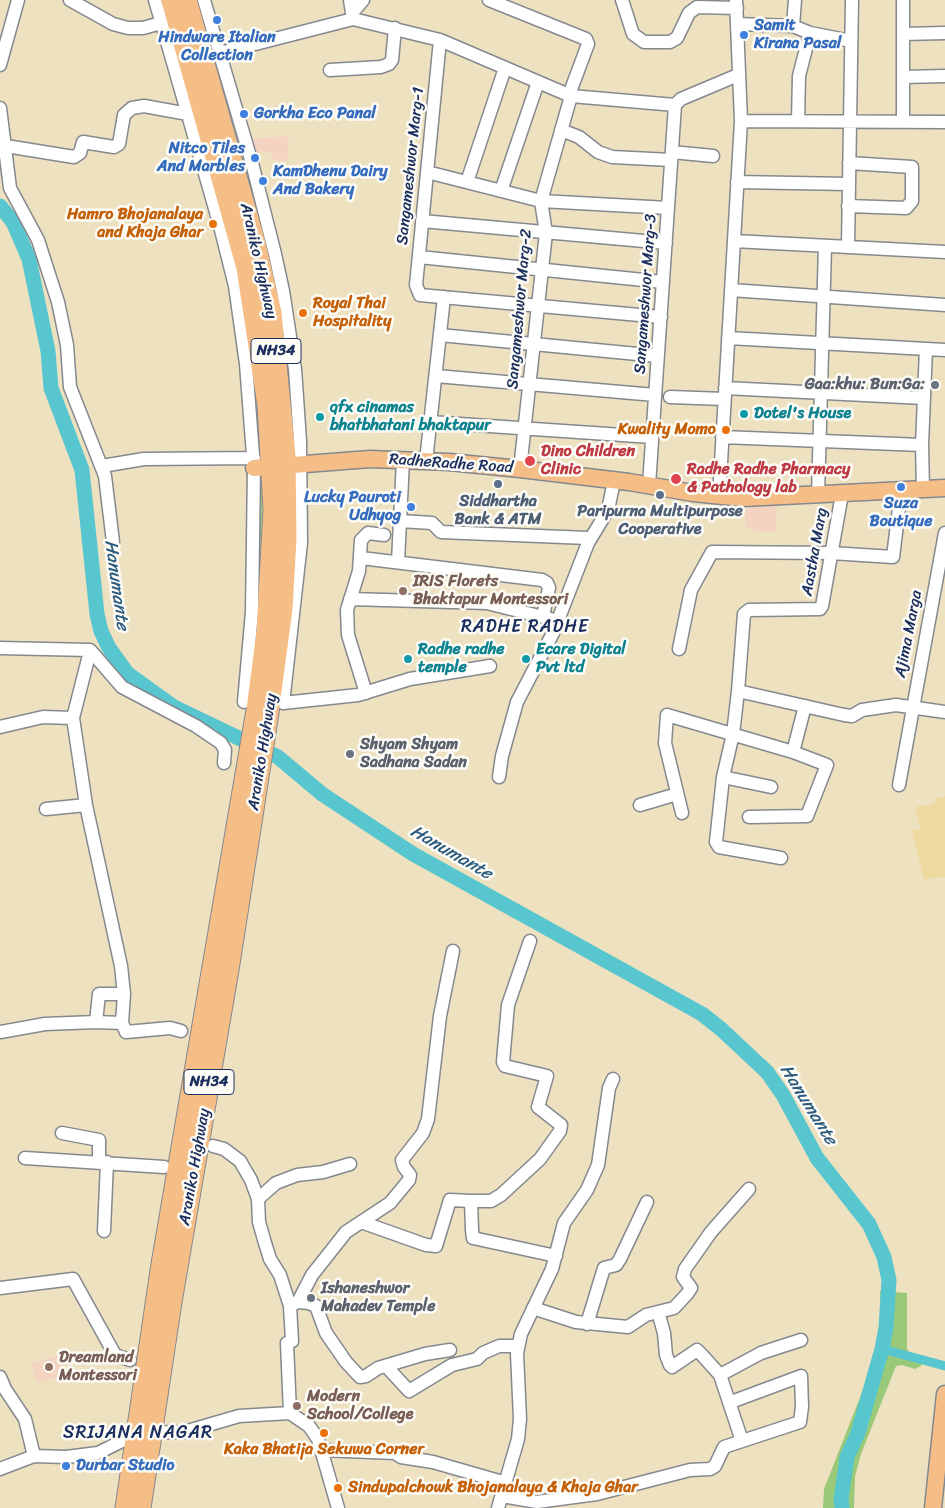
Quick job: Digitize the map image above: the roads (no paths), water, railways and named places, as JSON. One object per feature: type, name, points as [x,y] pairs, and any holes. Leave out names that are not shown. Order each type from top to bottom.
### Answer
[{"type":"highway","name":"Araniko Highway","points":[[172,0],[246,268],[267,405],[273,465]]},
{"type":"highway","name":"Araniko Highway","points":[[141,1508],[145,1433],[161,1264],[251,779],[256,708],[270,572],[275,334],[262,265],[187,0]]},
{"type":"highway","name":"Araniko Highway","points":[[125,1508],[145,1433]]},
{"type":"main road","name":"RadheRadhe Road","points":[[273,465],[341,460],[403,460],[520,469],[649,485],[719,497],[901,492],[945,488]]},
{"type":"main road","points":[[933,1508],[945,1394]]},
{"type":"street","points":[[0,65],[18,0]]},
{"type":"street","points":[[70,0],[113,24],[128,28],[143,28],[162,23]]},
{"type":"street","points":[[155,0],[234,286],[246,364],[299,570],[284,703],[366,693],[410,679],[490,666]]},
{"type":"street","points":[[204,0],[252,163],[283,291],[295,369],[273,465]]},
{"type":"street","points":[[350,0],[352,16]]},
{"type":"street","points":[[352,16],[363,0]]},
{"type":"street","name":"Sangameshwor Marg-2","points":[[489,0],[586,39],[588,44],[570,96],[541,201],[546,233],[520,469]]},
{"type":"street","points":[[622,0],[633,34],[644,42],[670,42],[676,38],[689,13],[696,8],[736,4],[740,121],[719,497]]},
{"type":"street","points":[[793,26],[795,0]]},
{"type":"street","points":[[848,247],[852,0]]},
{"type":"street","points":[[902,122],[903,0]]},
{"type":"street","points":[[220,53],[352,16],[440,40],[570,96],[675,106],[681,99],[738,75]]},
{"type":"street","points":[[737,24],[793,26],[810,33],[851,41]]},
{"type":"street","points":[[330,70],[381,67],[389,64],[392,60],[395,28]]},
{"type":"street","points":[[798,121],[799,76],[810,33]]},
{"type":"street","points":[[903,34],[945,33]]},
{"type":"street","name":"Sangameshwor Marg-1","points":[[440,40],[416,285],[420,294],[444,297]]},
{"type":"street","points":[[467,182],[505,68]]},
{"type":"street","points":[[903,77],[945,76]]},
{"type":"street","points":[[501,191],[538,82]]},
{"type":"street","points":[[6,146],[74,157],[80,153],[82,142],[114,147],[119,144],[124,115],[132,108],[144,106],[188,114]]},
{"type":"street","name":"Sangameshwor Marg-3","points":[[649,485],[675,106]]},
{"type":"street","points":[[0,108],[10,188],[31,225],[45,261],[66,335],[70,388],[102,466],[113,542]]},
{"type":"street","points":[[740,121],[945,122]]},
{"type":"street","points":[[561,130],[579,137],[598,152],[612,157],[713,156]]},
{"type":"street","points":[[848,206],[906,208],[912,200],[912,168],[849,163]]},
{"type":"street","points":[[427,172],[541,201],[668,208]]},
{"type":"street","points":[[737,182],[849,184]]},
{"type":"street","points":[[422,221],[666,243]]},
{"type":"street","points":[[734,241],[945,252]]},
{"type":"street","points":[[818,495],[825,246]]},
{"type":"street","points":[[418,257],[663,282]]},
{"type":"street","points":[[731,290],[945,304]]},
{"type":"street","points":[[426,462],[444,297],[661,318]]},
{"type":"street","points":[[440,335],[658,356]]},
{"type":"street","points":[[728,338],[945,350]]},
{"type":"street","points":[[923,490],[922,445],[926,349]]},
{"type":"street","points":[[436,376],[655,395]]},
{"type":"street","points":[[670,397],[725,394],[821,393],[924,398]]},
{"type":"street","points":[[430,422],[652,437]]},
{"type":"street","points":[[722,437],[922,445]]},
{"type":"street","points":[[102,466],[144,459],[273,465]]},
{"type":"street","points":[[398,562],[403,460]]},
{"type":"street","points":[[499,777],[502,756],[516,702],[558,622],[588,543],[608,510],[614,481]]},
{"type":"street","points":[[680,649],[691,590],[712,552],[831,553],[893,557],[901,492]]},
{"type":"street","name":"Aastha Marg","points":[[738,691],[744,614],[749,610],[820,610],[842,494]]},
{"type":"street","points":[[400,521],[432,523],[440,532],[588,538],[588,543]]},
{"type":"street","points":[[366,693],[348,636],[348,610],[361,558],[360,545],[364,536],[368,533],[384,535]]},
{"type":"street","name":"Ajima Marga","points":[[899,785],[945,533]]},
{"type":"street","points":[[361,558],[542,580],[547,583],[549,588],[543,616]]},
{"type":"street","points":[[350,599],[487,603],[543,616],[558,622]]},
{"type":"street","points":[[0,648],[90,650],[122,687],[196,726],[221,743],[225,750],[224,763]]},
{"type":"street","points":[[93,654],[88,659],[73,718],[86,805],[113,925],[124,994],[122,1023],[126,1032],[170,1028],[181,1031]]},
{"type":"street","points":[[781,858],[718,845],[716,842],[723,777],[733,734],[738,691],[852,716],[862,710],[896,705],[945,712]]},
{"type":"street","points":[[792,752],[805,706]]},
{"type":"street","points":[[682,813],[665,743],[666,715],[792,752],[827,765],[806,816],[749,817]]},
{"type":"street","points":[[0,727],[43,716],[73,718]]},
{"type":"street","points":[[723,777],[771,787]]},
{"type":"street","points":[[640,805],[677,794]]},
{"type":"street","points":[[46,809],[86,805]]},
{"type":"street","points":[[361,1222],[426,1245],[436,1246],[450,1200],[491,1202],[540,1159],[560,1131],[561,1125],[538,1107],[548,1076],[505,1066],[503,1062],[508,1005],[530,941]]},
{"type":"street","points":[[294,1304],[328,1252],[346,1232],[390,1203],[409,1180],[410,1175],[404,1167],[402,1160],[423,1133],[428,1119],[440,1016],[453,951]]},
{"type":"street","points":[[96,1022],[99,994],[124,994]]},
{"type":"street","points":[[0,1032],[45,1024],[122,1023]]},
{"type":"street","points":[[502,1496],[520,1419],[518,1346],[556,1256],[564,1223],[587,1190],[598,1165],[613,1079]]},
{"type":"street","points":[[62,1134],[100,1140],[103,1162],[104,1230]]},
{"type":"street","points":[[213,1146],[224,1148],[240,1161],[258,1199],[260,1222],[270,1259],[294,1304],[292,1342],[287,1343],[290,1413]]},
{"type":"street","points":[[25,1158],[164,1167]]},
{"type":"street","points":[[258,1199],[276,1183],[297,1175],[323,1172],[350,1164]]},
{"type":"street","points":[[533,1308],[576,1322],[628,1327],[646,1315],[674,1308],[691,1288],[683,1277],[685,1269],[711,1232],[749,1189]]},
{"type":"street","points":[[472,1201],[473,1238],[556,1256]]},
{"type":"street","points":[[587,1324],[604,1268],[616,1265],[647,1202]]},
{"type":"street","points":[[0,1288],[73,1279],[115,1355],[130,1360]]},
{"type":"street","points":[[294,1304],[309,1302],[316,1306],[326,1333],[346,1362],[360,1377],[386,1366],[425,1354],[450,1350]]},
{"type":"street","points":[[658,1312],[664,1332],[666,1355],[672,1367],[697,1350],[720,1375],[742,1441]]},
{"type":"street","points":[[720,1375],[761,1353],[802,1340]]},
{"type":"street","points":[[386,1366],[409,1391],[452,1365],[477,1359],[483,1353],[500,1346],[518,1346]]},
{"type":"street","points":[[0,1376],[5,1388],[25,1419],[34,1456]]},
{"type":"street","points":[[322,1450],[395,1453],[401,1457],[433,1462],[502,1496],[537,1502],[597,1494],[690,1470],[710,1469],[715,1466],[724,1447],[800,1422],[802,1376],[730,1402]]},
{"type":"street","points":[[0,1470],[34,1456],[66,1457],[98,1453],[145,1433],[184,1432],[239,1416],[290,1413],[314,1431],[322,1450],[338,1508]]},
{"type":"waterway","name":"Hanumante","points":[[0,206],[13,222],[29,259],[48,351],[51,388],[82,470],[97,614],[101,631],[109,648],[127,673],[174,707],[278,757],[322,794],[413,854],[702,1014],[767,1072],[783,1095],[817,1158],[869,1224],[884,1257],[889,1280],[886,1328],[882,1349],[858,1433],[847,1457],[841,1499],[842,1508]]},
{"type":"waterway","points":[[882,1349],[945,1366]]},
{"type":"place","name":"Hindware Italian Collection","points":[[217,20]]},
{"type":"place","name":"Samit Kirana Pasal","points":[[744,35]]},
{"type":"place","name":"Gorkha Eco Panal","points":[[244,114]]},
{"type":"place","name":"Nitco Tiles And Marbles","points":[[255,158]]},
{"type":"place","name":"KamDhenu Dairy And Bakery","points":[[263,181]]},
{"type":"place","name":"Hamro Bhojanalaya and Khaja Ghar","points":[[213,224]]},
{"type":"place","name":"Royal Thai Hospitality","points":[[303,313]]},
{"type":"place","name":"Gaa:khu: Bun:Ga:","points":[[935,385]]},
{"type":"place","name":"Dotel's House","points":[[744,414]]},
{"type":"place","name":"qfx cinamas bhatbhatani bhaktapur","points":[[320,417]]},
{"type":"place","name":"Kwality Momo","points":[[726,430]]},
{"type":"place","name":"Dino Children Clinic","points":[[530,461]]},
{"type":"place","name":"Radhe Radhe Pharmacy & Pathology lab","points":[[676,479]]},
{"type":"place","name":"Siddhartha Bank & ATM","points":[[498,484]]},
{"type":"place","name":"Suza Boutique","points":[[901,487]]},
{"type":"place","name":"Paripurna Multipurpose Cooperative","points":[[660,495]]},
{"type":"place","name":"Lucky Pauroti Udhyog","points":[[411,507]]},
{"type":"place","name":"IRIS Florets Bhaktapur Montessori","points":[[403,591]]},
{"type":"place","name":"Radhe radhe temple","points":[[408,659]]},
{"type":"place","name":"Ecare Digital Pvt ltd","points":[[526,659]]},
{"type":"place","name":"Shyam Shyam Sadhana Sadan","points":[[350,754]]},
{"type":"place","name":"Ishaneshwor Mahadev Temple","points":[[311,1298]]},
{"type":"place","name":"Dreamland Montessori","points":[[49,1367]]},
{"type":"place","name":"Modern School/College","points":[[297,1406]]},
{"type":"place","name":"Kaka Bhatija Sekuwa Corner","points":[[324,1433]]},
{"type":"place","name":"Durbar Studio","points":[[66,1466]]},
{"type":"place","name":"Sindupalchowk Bhojanalaya & Khaja Ghar","points":[[338,1488]]},
{"type":"district","name":"RADHE RADHE","points":[[525,627]]},
{"type":"district","name":"SRIJANA NAGAR","points":[[138,1433]]}]
